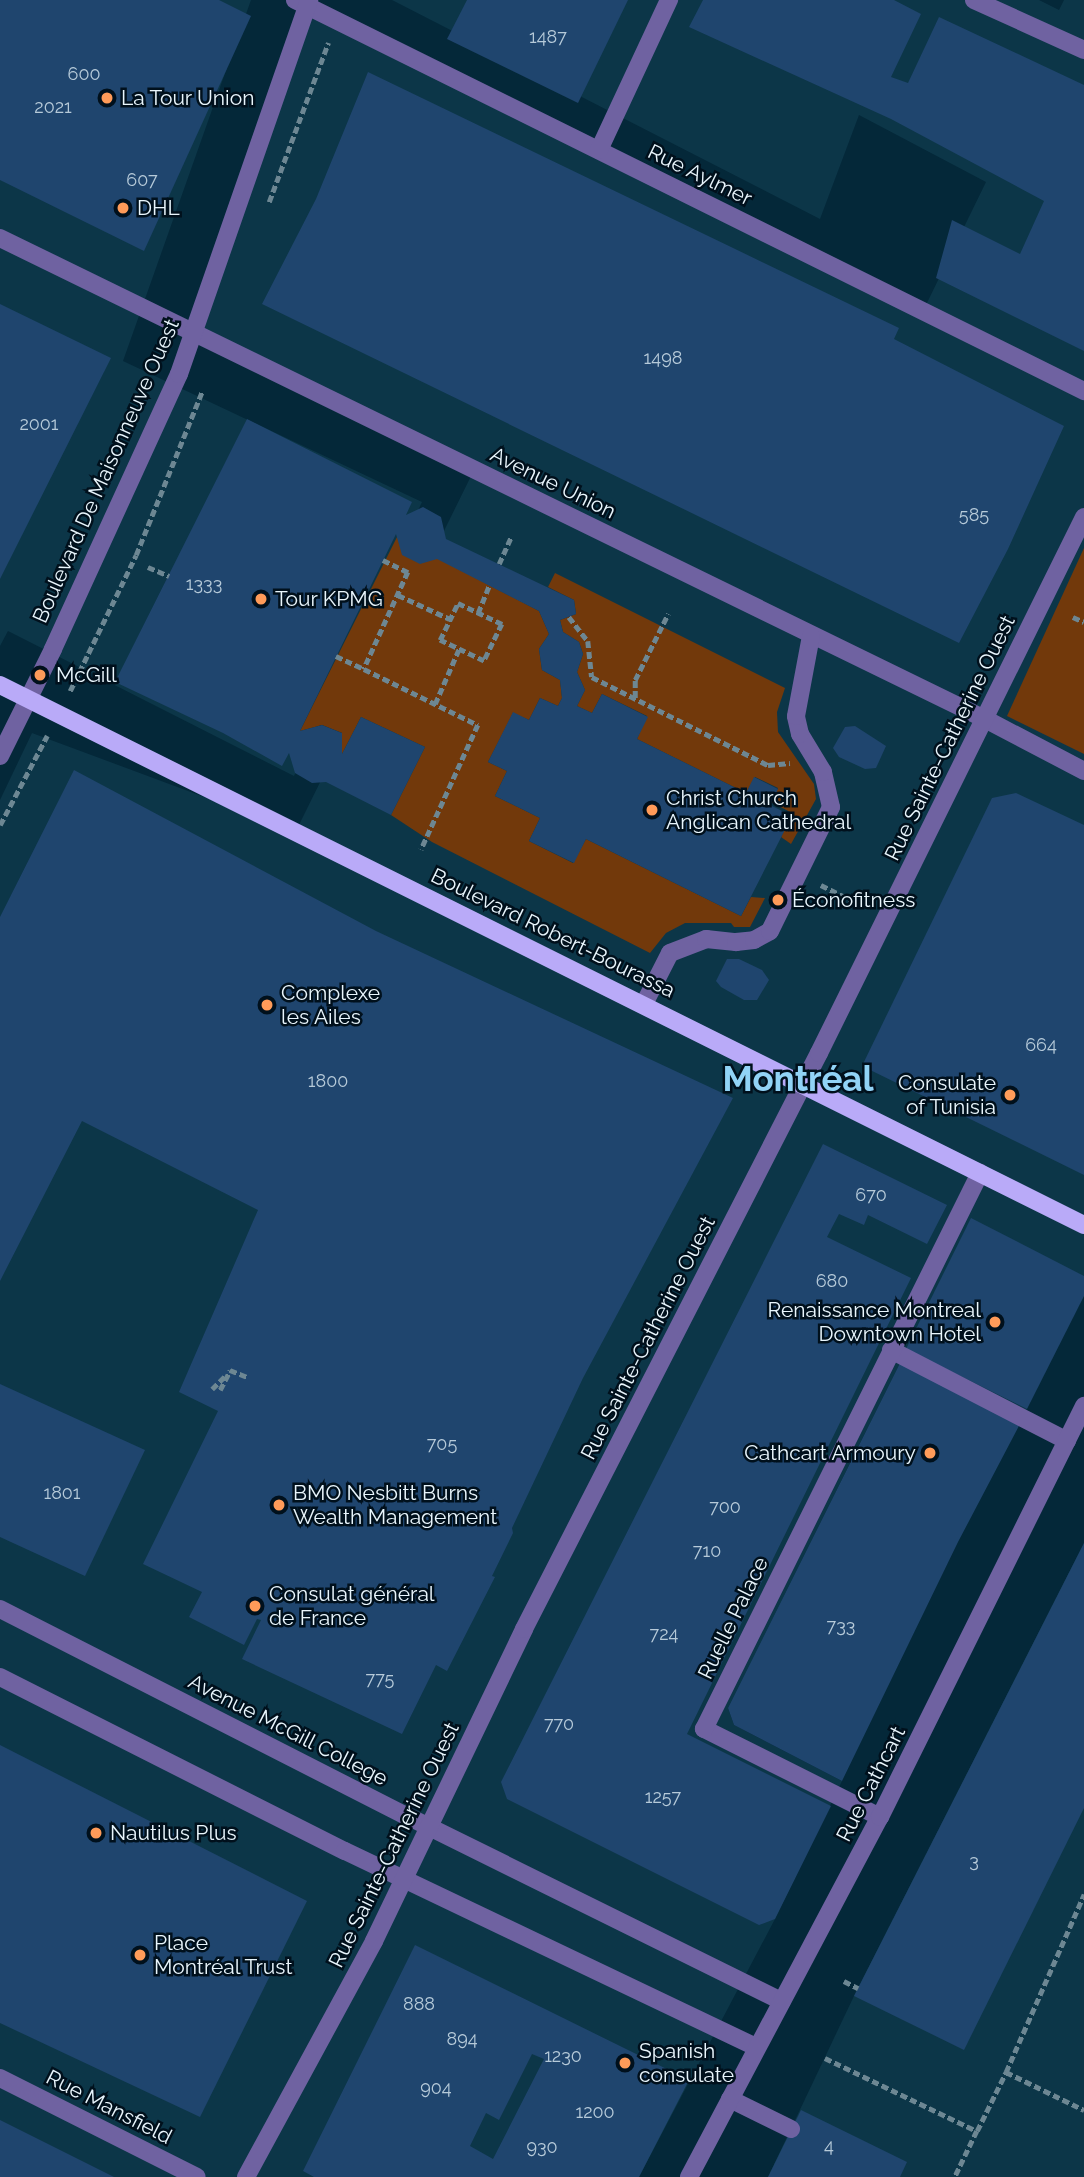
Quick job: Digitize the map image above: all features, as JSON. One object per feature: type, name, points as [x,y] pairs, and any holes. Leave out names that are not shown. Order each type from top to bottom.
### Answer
[{"type":"main road","name":"Boulevard Robert-Bourassa","points":[[0,685],[1084,1225]]},
{"type":"street","points":[[599,150],[669,0]]},
{"type":"street","points":[[974,0],[1084,50]]},
{"type":"street","name":"Rue Aylmer","points":[[304,2],[1084,391]]},
{"type":"street","name":"Boulevard De Maisonneuve Ouest","points":[[0,756],[29,699],[179,373],[304,2]]},
{"type":"street","name":"Avenue Union","points":[[0,239],[985,719],[1084,771]]},
{"type":"street","name":"Rue Sainte-Catherine Ouest","points":[[246,2177],[405,1880],[530,1617],[804,1084],[1084,517]]},
{"type":"street","points":[[644,1004],[670,953],[706,939],[736,942],[754,940],[770,931],[831,807],[830,790],[817,761],[800,734],[796,716],[811,636]]},
{"type":"street","name":"Ruelle Palace","points":[[880,1817],[704,1729],[980,1172]]},
{"type":"street","points":[[891,1350],[1066,1441]]},
{"type":"street","name":"Rue Cathcart","points":[[690,2177],[756,2047],[880,1817],[1084,1406]]},
{"type":"street","name":"Avenue McGill College","points":[[0,1609],[431,1828],[782,2001]]},
{"type":"street","points":[[0,1677],[405,1880],[756,2047]]},
{"type":"street","name":"Rue Mansfield","points":[[0,2078],[197,2177]]},
{"type":"street","points":[[730,2099],[791,2129]]},
{"type":"path","points":[[499,564],[511,537]]},
{"type":"path","points":[[364,669],[408,572],[383,560]]},
{"type":"path","points":[[148,567],[169,576]]},
{"type":"path","points":[[478,612],[489,586]]},
{"type":"path","points":[[398,595],[450,619]]},
{"type":"path","points":[[458,603],[478,612],[502,624],[484,661],[440,640],[458,603]]},
{"type":"path","points":[[636,699],[635,680],[668,614]]},
{"type":"path","points":[[569,617],[588,641],[592,677],[768,765],[817,761]]},
{"type":"path","points":[[1073,617],[1084,622]]},
{"type":"path","points":[[435,704],[459,649]]},
{"type":"path","points":[[337,656],[478,725],[421,850]]},
{"type":"path","points":[[838,894],[864,906]]},
{"type":"path","points":[[230,1370],[247,1377]]},
{"type":"path","points":[[212,1389],[230,1370]]},
{"type":"path","points":[[220,1390],[230,1370]]},
{"type":"path","points":[[956,2177],[1006,2072],[1084,1894]]},
{"type":"path","points":[[845,1981],[858,1988]]},
{"type":"path","points":[[825,2058],[977,2131]]},
{"type":"path","points":[[1006,2072],[1084,2110]]},
{"type":"shaded area","points":[[0,0],[251,0],[123,361],[422,502],[294,776],[8,631],[0,646]]},
{"type":"shaded area","points":[[392,0],[1039,0],[1059,10],[1064,0],[1084,0],[1084,1277],[1020,1424],[900,1363],[728,1708],[734,1725],[842,1781],[775,1919],[639,2177],[0,2177],[0,800],[32,733],[296,831],[474,470],[194,332],[307,6],[923,311],[986,182],[859,115],[820,219]]},
{"type":"shaded area","points":[[397,537],[539,611],[549,634],[539,649],[542,670],[560,680],[562,698],[558,706],[540,698],[529,720],[513,713],[488,762],[507,771],[495,796],[540,818],[529,841],[573,863],[586,839],[741,916],[751,897],[765,898],[750,927],[734,927],[731,923],[685,923],[666,933],[650,953],[432,842],[391,815],[425,747],[361,717],[342,754],[342,733],[322,725],[300,731]]},
{"type":"shaded area","points":[[1084,548],[1084,754],[1007,716]]},
{"type":"shaded area","points":[[555,573],[785,688],[777,712],[778,732],[814,784],[816,799],[791,844],[781,837],[792,813],[771,802],[778,788],[755,777],[746,793],[637,739],[647,716],[602,694],[592,713],[577,706],[585,690],[577,672],[583,654],[579,642],[563,632],[560,620],[576,614],[574,600],[548,587]]},
{"type":"shaded area","points":[[1084,1543],[1084,2177],[768,2177],[854,1996]]},
{"type":"building","name":"La Tour Union","points":[[0,0],[219,0],[251,16],[144,251],[0,180]]},
{"type":"building","points":[[467,0],[628,0],[578,103],[447,39]]},
{"type":"building","points":[[703,0],[894,0],[921,14],[891,77],[908,83],[939,17],[1084,85],[1084,351],[936,278],[952,220],[1020,254],[1044,201],[891,119],[689,27]]},
{"type":"building","points":[[368,72],[899,328],[894,339],[1064,426],[1008,549],[959,643],[262,304],[316,199]]},
{"type":"building","points":[[0,304],[111,358],[0,579]]},
{"type":"building","points":[[247,419],[412,502],[406,515],[423,507],[441,517],[446,539],[574,600],[576,614],[560,620],[563,632],[579,642],[583,654],[577,672],[585,690],[577,706],[592,713],[602,694],[648,717],[637,739],[746,793],[754,777],[778,789],[770,805],[792,816],[741,916],[586,839],[574,863],[529,841],[540,818],[495,796],[507,771],[488,762],[513,712],[529,720],[540,698],[558,706],[562,698],[560,680],[542,670],[539,649],[549,634],[539,611],[437,559],[420,564],[402,555],[396,534],[300,731],[322,725],[342,733],[342,754],[361,717],[425,747],[391,815],[326,782],[312,783],[295,773],[289,753],[282,766],[223,733],[115,682]]},
{"type":"building","points":[[855,726],[886,746],[876,768],[865,769],[839,757],[833,748],[845,727]]},
{"type":"building","name":"Complexe les Ailes","points":[[74,770],[376,931],[733,1098],[583,1378],[512,1528],[513,1533],[492,1576],[495,1577],[447,1671],[436,1665],[402,1734],[242,1659],[261,1620],[257,1619],[244,1645],[189,1617],[202,1592],[143,1564],[218,1411],[179,1392],[258,1210],[82,1121],[0,1281],[0,917]]},
{"type":"building","points":[[1016,793],[1084,825],[1084,1175],[862,1066],[992,798]]},
{"type":"building","points":[[727,959],[739,959],[762,970],[769,980],[757,1000],[744,1000],[721,987],[716,981]]},
{"type":"building","points":[[823,1144],[947,1205],[927,1244],[868,1215],[864,1225],[839,1214],[827,1237],[911,1278],[687,1734],[831,1806],[775,1919],[759,1925],[507,1799],[501,1782]]},
{"type":"building","name":"Renaissance Montreal Downtown Hotel","points":[[971,1218],[1084,1276],[1084,1296],[1027,1409],[906,1349]]},
{"type":"building","points":[[900,1363],[1020,1424],[958,1542],[842,1781],[734,1725],[728,1708]]},
{"type":"building","points":[[0,1384],[145,1450],[85,1576],[0,1537]]},
{"type":"building","points":[[1084,1543],[1084,1808],[964,2050],[854,1996]]},
{"type":"building","name":"Place Montréal Trust","points":[[0,1745],[307,1901],[200,2117],[0,2023]]},
{"type":"building","points":[[415,1945],[689,2080],[639,2177],[314,2177],[303,2171]],"holes":[[[532,2054],[544,2059],[493,2159],[470,2146],[486,2113],[499,2120]]]},
{"type":"building","points":[[801,2110],[907,2162],[900,2177],[768,2177]]},
{"type":"building","points":[[0,2120],[114,2177],[0,2177]]},
{"type":"place","name":"La Tour Union","points":[[107,98]]},
{"type":"place","name":"DHL","points":[[123,208]]},
{"type":"place","name":"Tour KPMG","points":[[261,599]]},
{"type":"place","name":"McGill","points":[[40,675]]},
{"type":"place","name":"Christ Church Anglican Cathedral","points":[[652,810]]},
{"type":"place","name":"Éconofitness","points":[[778,900]]},
{"type":"place","name":"Complexe les Ailes","points":[[267,1005]]},
{"type":"place","name":"Consulate of Tunisia","points":[[1010,1095]]},
{"type":"place","name":"Renaissance Montreal Downtown Hotel","points":[[995,1322]]},
{"type":"place","name":"Cathcart Armoury","points":[[930,1453]]},
{"type":"place","name":"BMO Nesbitt Burns Wealth Management","points":[[279,1505]]},
{"type":"place","name":"Consulat général de France","points":[[255,1606]]},
{"type":"place","name":"Nautilus Plus","points":[[96,1833]]},
{"type":"place","name":"Place Montréal Trust","points":[[140,1955]]},
{"type":"place","name":"Spanish consulate","points":[[625,2063]]},
{"type":"district","name":"Montréal","points":[[798,1079]]}]
